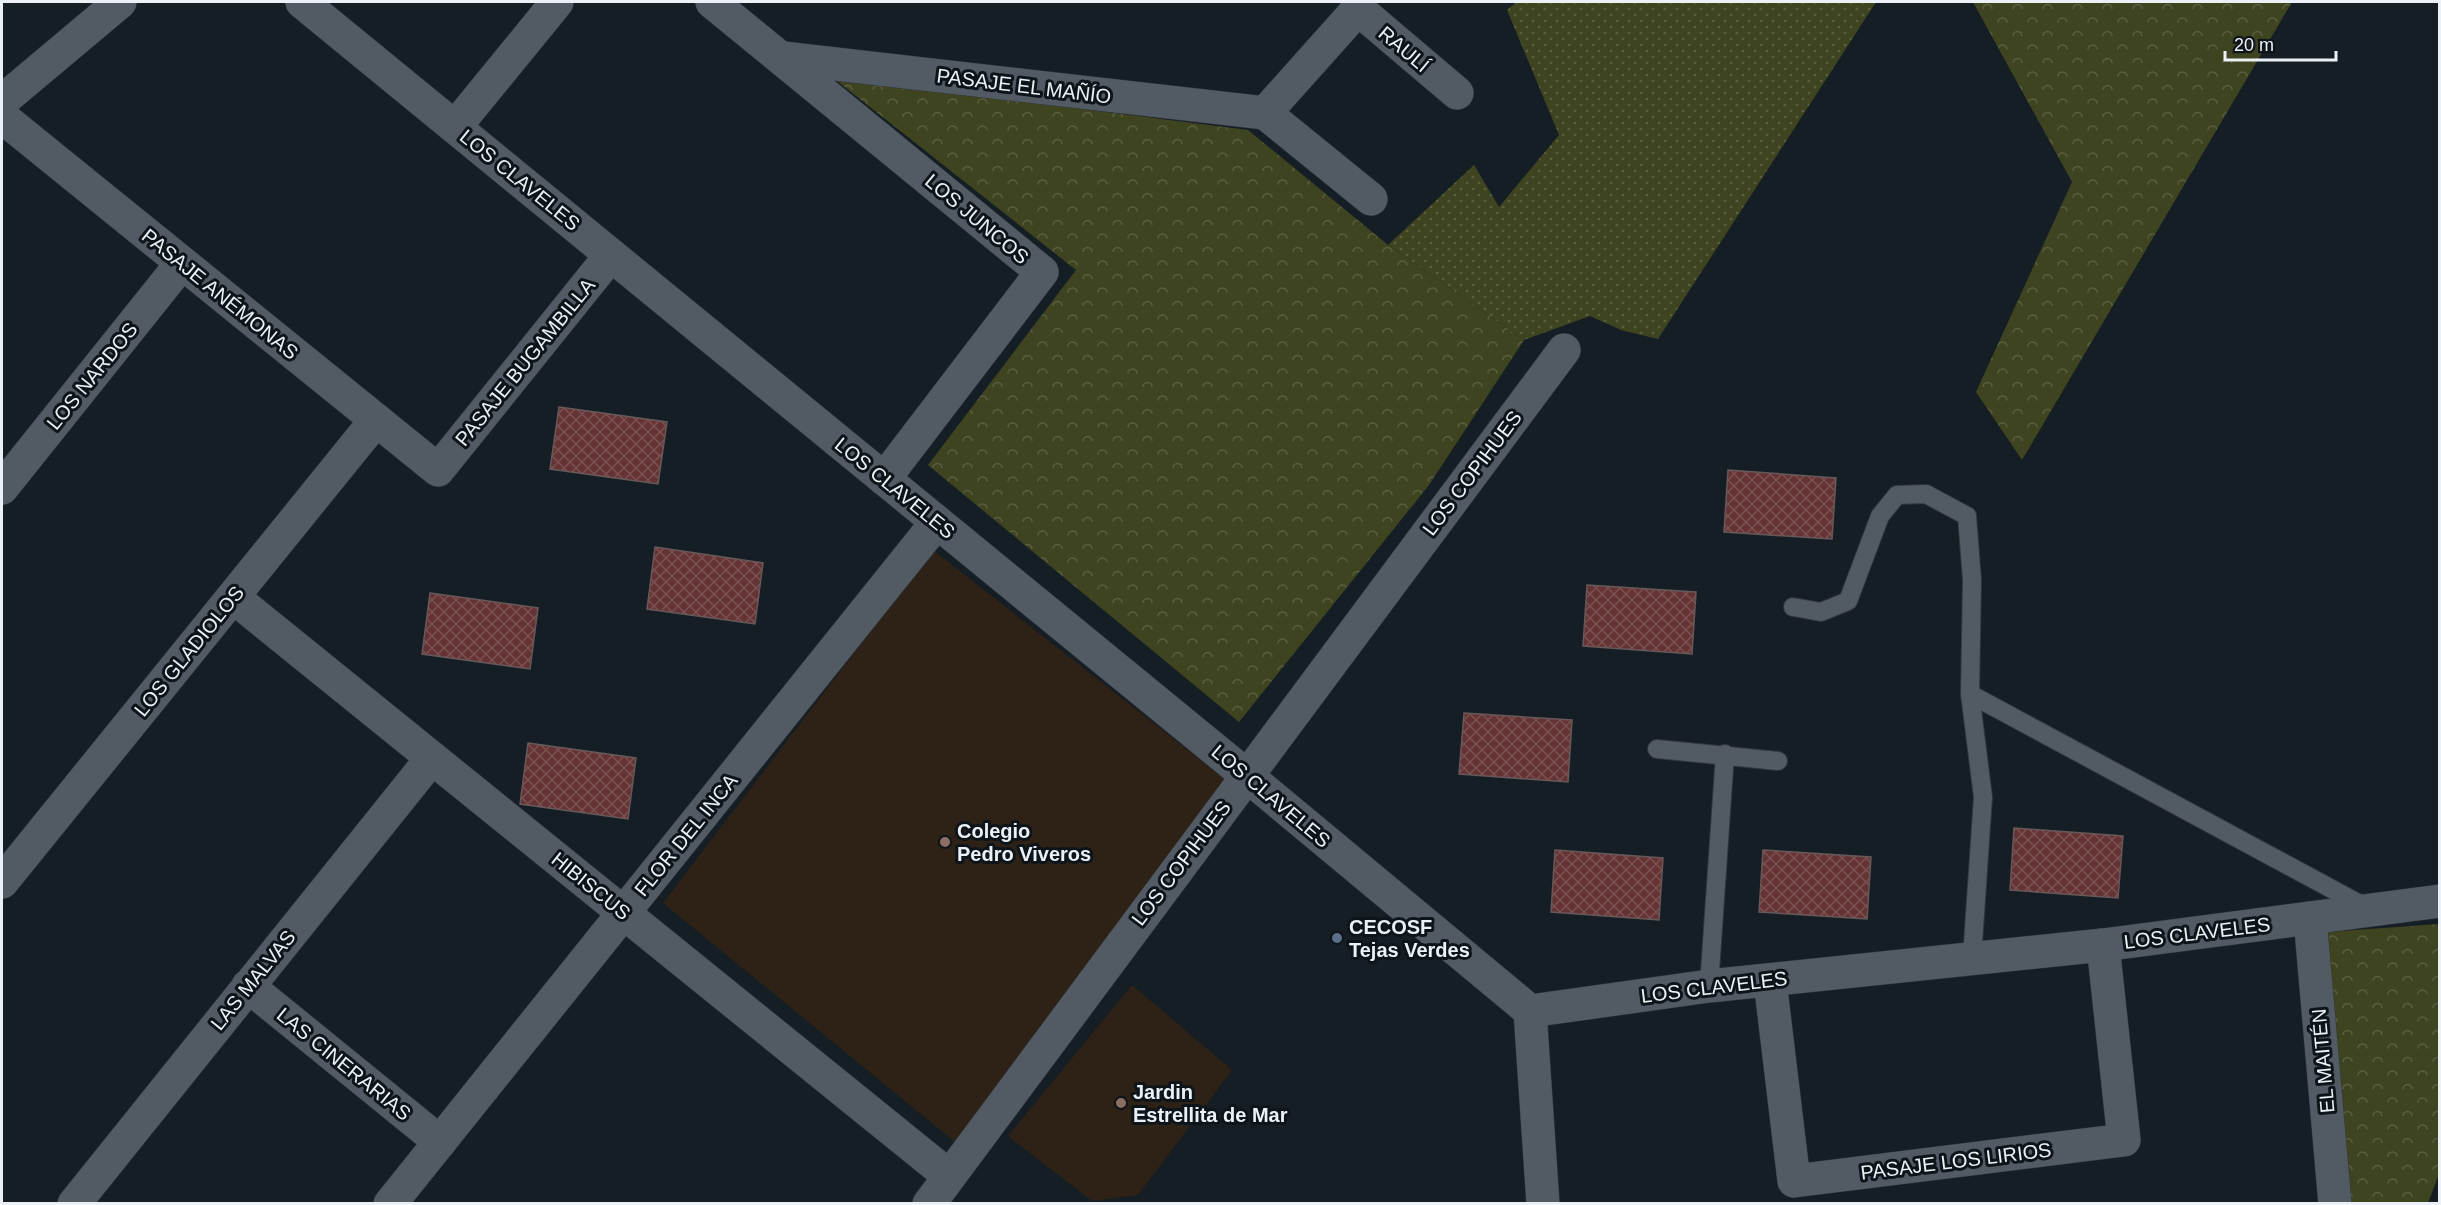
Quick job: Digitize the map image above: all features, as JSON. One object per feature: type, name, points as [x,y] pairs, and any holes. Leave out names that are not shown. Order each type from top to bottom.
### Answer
[{"type":"street","points":[[2,101],[120,2]]},
{"type":"street","name":"LOS CLAVELES","points":[[302,2],[1246,775],[1530,1011],[1709,986],[2103,945],[2439,901]]},
{"type":"street","points":[[455,127],[557,2]]},
{"type":"street","name":"LOS JUNCOS","points":[[712,2],[1042,272],[884,478]]},
{"type":"street","points":[[1359,5],[1265,113],[1371,199]]},
{"type":"street","name":"RAULÍ","points":[[1359,5],[1457,93]]},
{"type":"street","name":"PASAJE EL MAÑÍO","points":[[783,58],[1265,113]]},
{"type":"street","name":"PASAJE ANÉMONAS","points":[[2,117],[438,470]]},
{"type":"street","name":"PASAJE BUGAMBILLA","points":[[438,470],[611,255]]},
{"type":"street","name":"LOS NARDOS","points":[[2,488],[182,263]]},
{"type":"street","name":"LOS COPIHUES","points":[[928,1203],[1564,350]]},
{"type":"street","name":"LOS GLADIOLOS","points":[[2,882],[376,420]]},
{"type":"street","name":"FLOR DEL INCA","points":[[390,1203],[937,522]]},
{"type":"street","name":"HIBISCUS","points":[[233,597],[949,1176]]},
{"type":"street","name":"LAS MALVAS","points":[[74,1203],[432,758]]},
{"type":"street","name":"EL MAITÉN","points":[[2310,918],[2335,1203]]},
{"type":"street","name":"PASAJE LOS LIRIOS","points":[[1770,981],[1794,1181],[2124,1140],[2103,945]]},
{"type":"street","name":"LAS CINERARIAS","points":[[248,986],[440,1142]]},
{"type":"street","points":[[1530,1011],[1543,1203]]},
{"type":"lane","points":[[1793,607],[1821,612],[1848,601],[1880,516],[1897,495],[1926,494],[1967,516],[1972,580],[1970,694],[1983,797],[1972,958]]},
{"type":"lane","points":[[1970,694],[2371,910]]},
{"type":"lane","points":[[1657,749],[1725,754],[1779,762]]},
{"type":"lane","points":[[1709,986],[1725,754]]},
{"type":"shaded area","name":"Colegio Pedro Viveros","points":[[933,550],[1226,780],[955,1142],[663,903]]},
{"type":"shaded area","name":"Jardin Estrellita de Mar","points":[[1132,985],[1232,1070],[1138,1195],[1092,1201],[1008,1136]]},
{"type":"green space","points":[[1517,2],[1876,2],[1658,339],[1621,330],[1590,316],[1524,340],[1388,245],[1474,165],[1499,207],[1559,135],[1507,10]]},
{"type":"green space","points":[[1973,2],[2292,2],[2022,460],[1976,392],[2072,182]]},
{"type":"green space","points":[[832,77],[1248,130],[1388,245],[1524,340],[1429,485],[1239,722],[928,465],[1076,270]]},
{"type":"green space","points":[[2439,924],[2440,1171],[2428,1203],[2350,1203],[2327,932]]},
{"type":"building","points":[[559,407],[667,422],[658,484],[550,469]]},
{"type":"building","points":[[1728,470],[1836,478],[1832,539],[1724,532]]},
{"type":"building","points":[[655,547],[763,563],[755,624],[647,609]]},
{"type":"building","points":[[1587,585],[1696,592],[1692,654],[1583,646]]},
{"type":"building","points":[[430,593],[538,608],[530,669],[422,654]]},
{"type":"building","points":[[1464,713],[1572,720],[1568,782],[1459,774]]},
{"type":"building","points":[[528,743],[636,758],[628,819],[520,804]]},
{"type":"building","points":[[2014,828],[2123,836],[2118,898],[2010,890]]},
{"type":"building","points":[[1555,850],[1663,858],[1659,920],[1551,912]]},
{"type":"building","points":[[1763,850],[1871,857],[1867,919],[1759,912]]},
{"type":"place","name":"Colegio Pedro Viveros","points":[[945,842]]},
{"type":"place","name":"CECOSF Tejas Verdes","points":[[1337,938]]},
{"type":"place","name":"Jardin Estrellita de Mar","points":[[1121,1103]]}]
